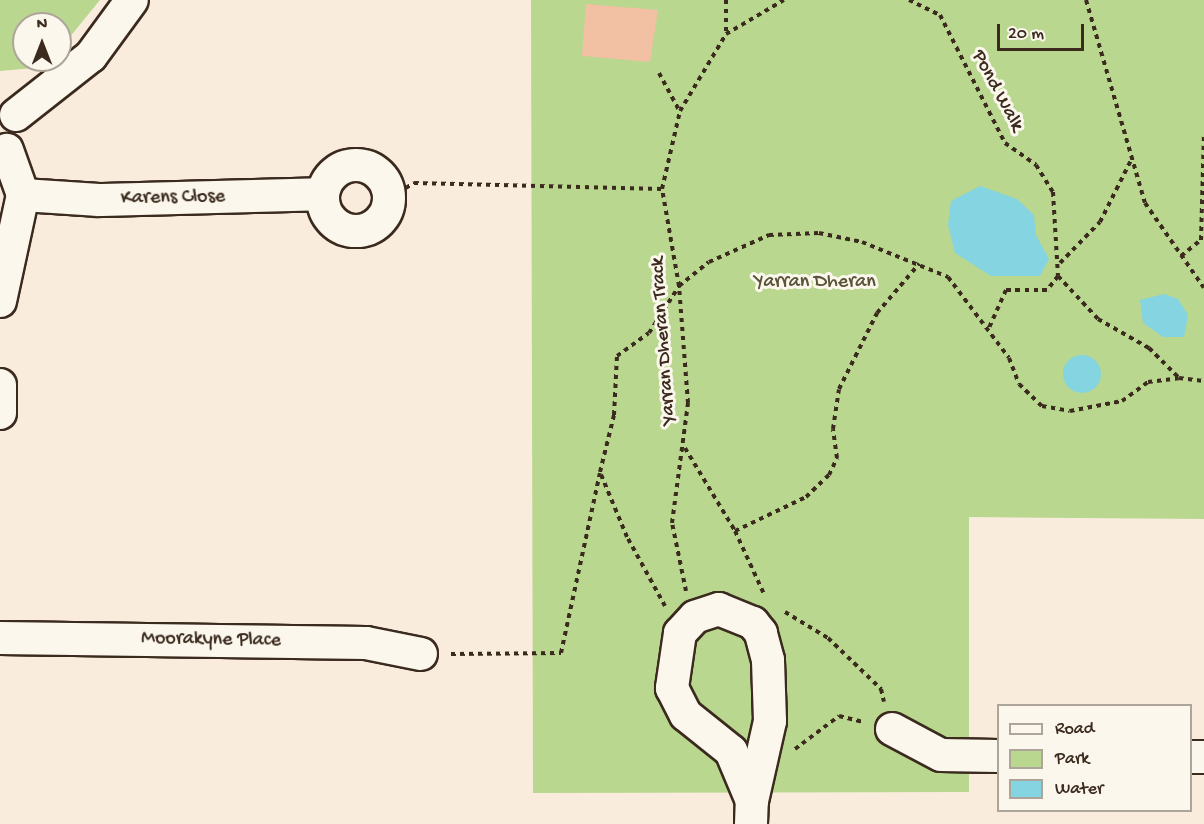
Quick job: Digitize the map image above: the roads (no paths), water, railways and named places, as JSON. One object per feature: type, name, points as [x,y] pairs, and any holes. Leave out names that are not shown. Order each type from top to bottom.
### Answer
[{"type":"street","points":[[0,301],[23,195],[4,152],[18,134],[8,107],[91,56],[132,0]]},
{"type":"street","points":[[352,165],[363,165],[382,176],[390,197],[384,218],[355,232],[327,216],[323,194],[332,174],[352,165]]},
{"type":"street","name":"Karens Close","points":[[23,195],[99,200],[323,194]]},
{"type":"street","points":[[0,386],[0,413]]},
{"type":"street","points":[[719,609],[732,611],[761,633],[771,694],[767,750],[754,801],[731,751],[686,715],[672,688],[688,625],[719,609]]},
{"type":"street","name":"Moorakyne Place","points":[[0,638],[366,643],[421,654]]},
{"type":"street","points":[[892,729],[941,755],[997,756]]},
{"type":"water","points":[[980,186],[1017,199],[1034,215],[1036,235],[1049,259],[1040,276],[991,276],[955,253],[948,225],[951,201]]},
{"type":"water","points":[[1164,294],[1178,299],[1188,315],[1184,337],[1163,337],[1143,323],[1140,300]]},
{"type":"water","points":[[1082,355],[1095,361],[1101,374],[1095,387],[1082,393],[1069,387],[1063,374],[1069,361]]},
{"type":"park label","name":"Yarran Dheran","points":[[815,282]]}]
